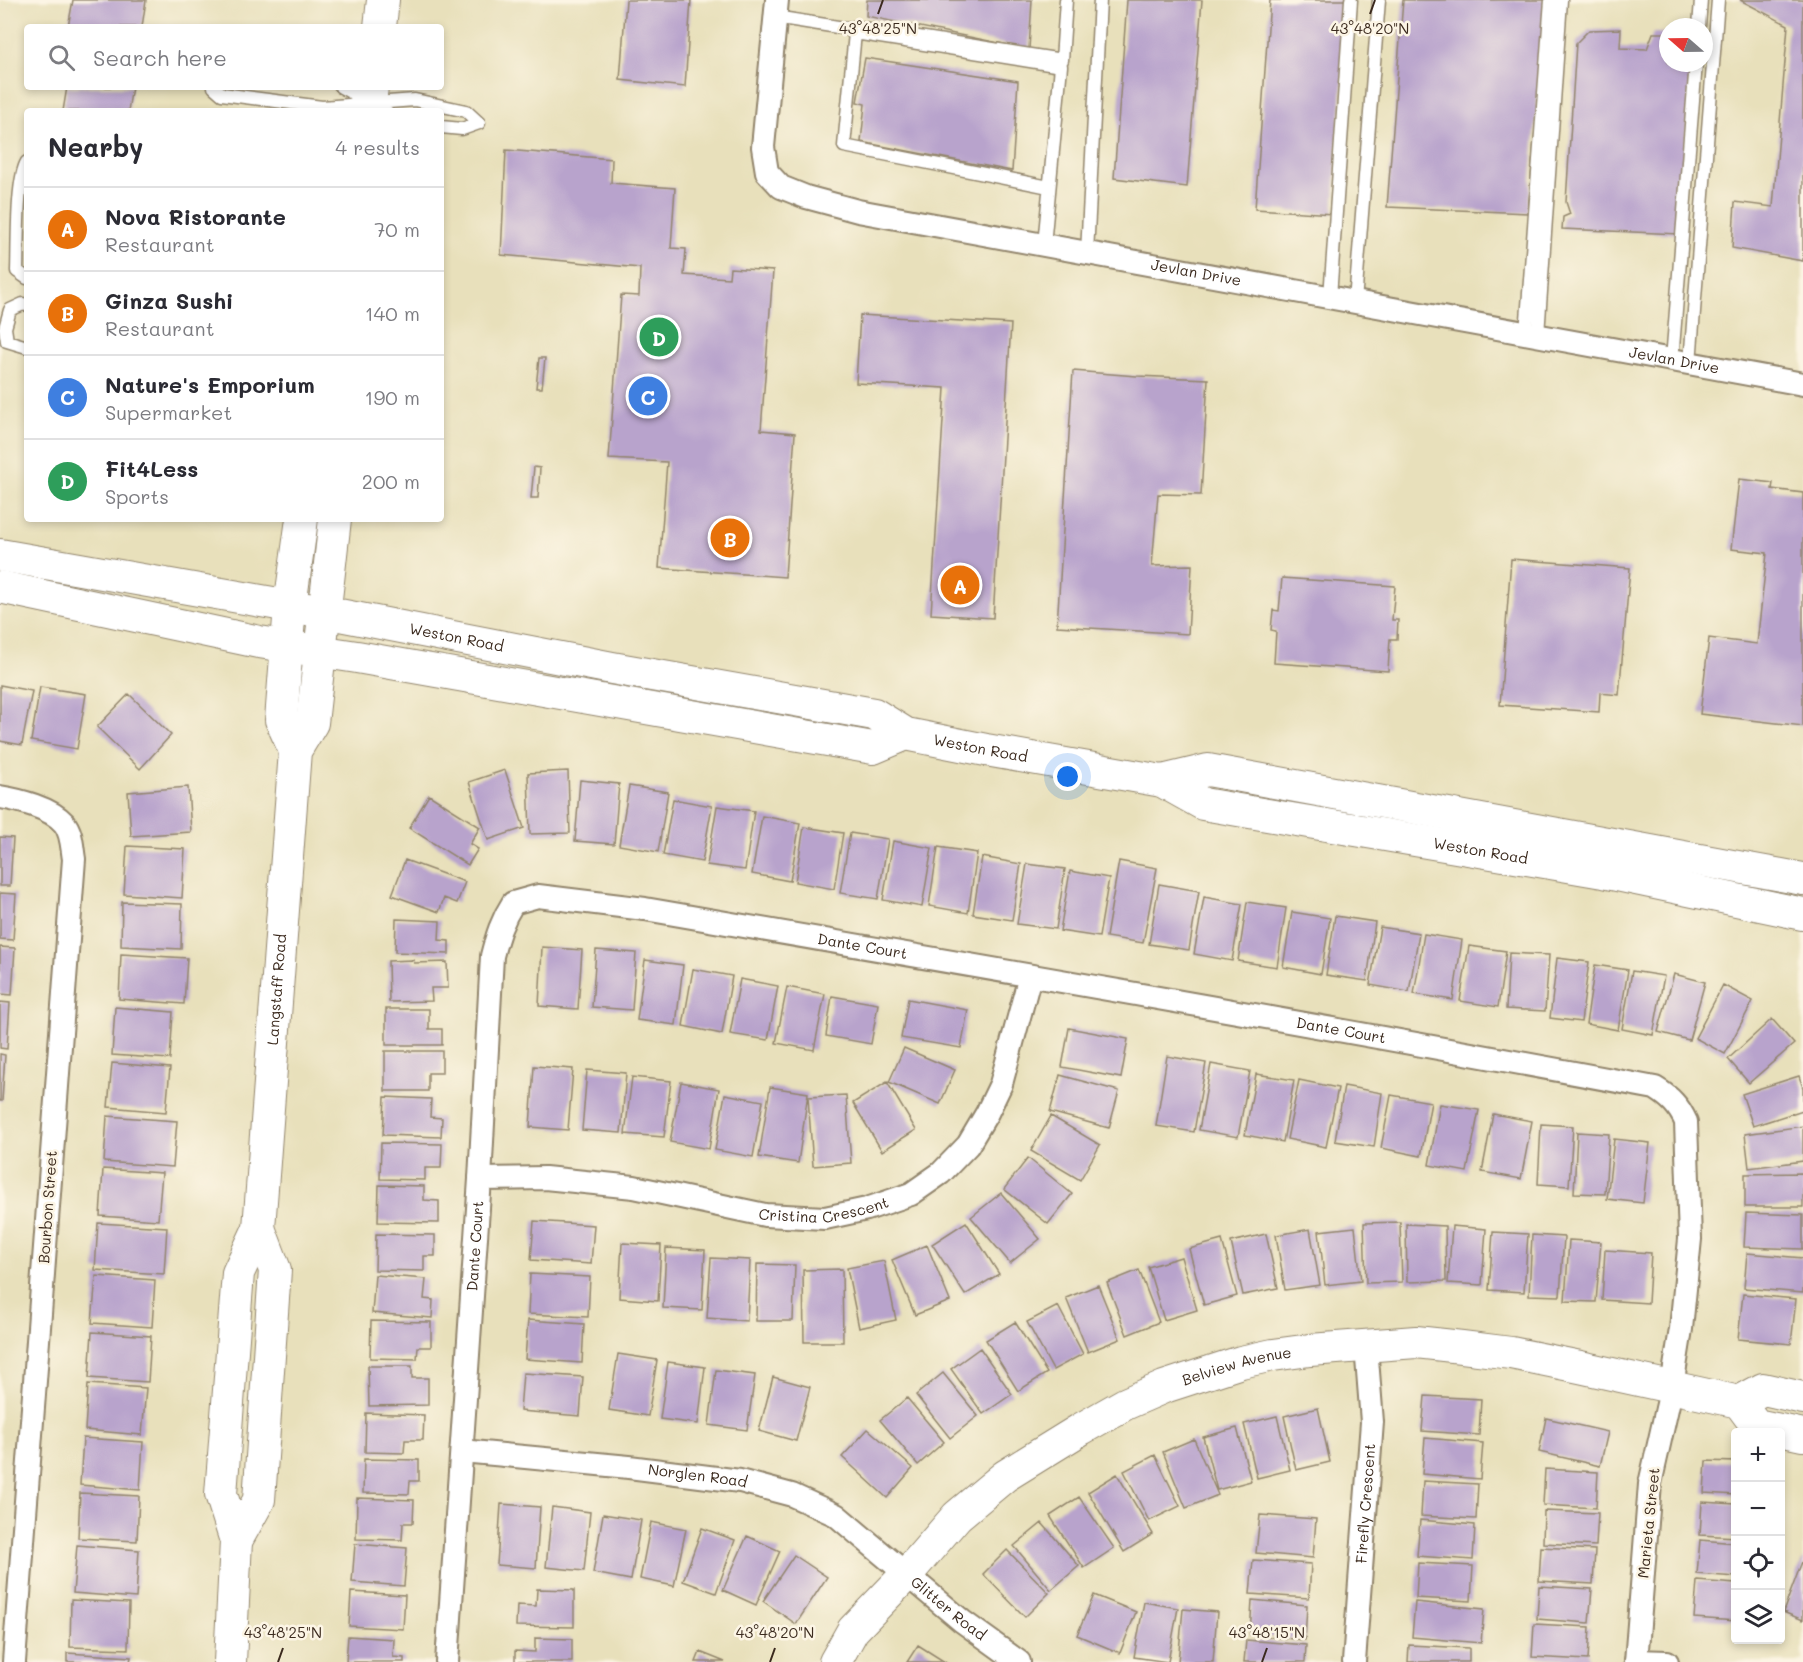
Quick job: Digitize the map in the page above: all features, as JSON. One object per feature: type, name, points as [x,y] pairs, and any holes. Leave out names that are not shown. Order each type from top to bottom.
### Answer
[{"type":"main road","points":[[380,24],[383,0]]},
{"type":"main road","name":"Langstaff Road","points":[[295,752],[281,720],[290,606],[302,522]]},
{"type":"main road","name":"Langstaff Road","points":[[230,1662],[236,1541],[259,1500],[275,1270],[259,1228],[295,752],[312,723],[335,522]]},
{"type":"main road","name":"Weston Road","points":[[0,555],[324,612],[600,666],[874,714],[906,734],[1162,781],[1203,804],[1603,872],[1803,914]]},
{"type":"main road","points":[[0,587],[287,647],[357,657],[873,748],[906,734]]},
{"type":"main road","name":"Weston Road","points":[[1162,781],[1208,770],[1803,879]]},
{"type":"main road","name":"Belview Avenue","points":[[835,1662],[853,1630],[907,1574],[957,1516],[1005,1476],[1125,1404],[1164,1387],[1241,1362],[1282,1353],[1416,1342],[1511,1353],[1739,1402]]},
{"type":"main road","points":[[1803,1398],[1764,1389],[1739,1402],[1756,1425],[1803,1435]]},
{"type":"street","name":"Jevlan Drive","points":[[776,9],[763,147],[767,172],[781,187],[806,197],[858,210],[1044,245],[1803,384]]},
{"type":"street","name":"Bourbon Street","points":[[0,796],[47,810],[65,824],[70,835],[74,859],[14,1662]]},
{"type":"street","name":"Dante Court","points":[[447,1662],[480,1179],[492,956],[504,916],[513,903],[538,896],[645,909],[1349,1031],[1655,1088],[1670,1097],[1681,1110],[1686,1122],[1690,1239],[1681,1329],[1671,1386]]},
{"type":"street","name":"Cristina Crescent","points":[[480,1179],[545,1178],[634,1187],[765,1215],[825,1218],[867,1209],[911,1194],[942,1173],[968,1145],[987,1113],[1001,1084],[1030,976]]},
{"type":"street","name":"Firefly Crescent","points":[[1354,1662],[1372,1422],[1366,1346]]},
{"type":"street","name":"Marieta Street","points":[[1636,1662],[1650,1484],[1671,1386]]},
{"type":"street","name":"Norglen Road","points":[[462,1451],[629,1467],[740,1481],[792,1495],[836,1515],[907,1574]]},
{"type":"street","name":"Glitter Road","points":[[907,1574],[962,1621],[1019,1662]]},
{"type":"street","points":[[1636,1662],[1667,1662]]},
{"type":"lane","points":[[849,31],[856,27],[1062,60],[1066,0]]},
{"type":"lane","points":[[1087,253],[1100,0]]},
{"type":"lane","points":[[1330,297],[1352,0]]},
{"type":"lane","points":[[1355,302],[1379,0]]},
{"type":"lane","points":[[1532,334],[1551,0]]},
{"type":"lane","points":[[1532,334],[1561,0]]},
{"type":"lane","points":[[1700,18],[1701,0]]},
{"type":"lane","points":[[1681,362],[1718,0]]},
{"type":"lane","points":[[776,9],[849,31],[1061,66],[1044,245]]},
{"type":"lane","points":[[849,31],[844,146],[1049,187]]},
{"type":"lane","points":[[1681,362],[1696,72]]},
{"type":"lane","points":[[217,90],[222,94],[322,107],[415,100],[466,111],[479,123],[462,129],[444,127]]},
{"type":"lane","points":[[347,90],[374,103]]},
{"type":"lane","points":[[24,166],[17,271],[24,276]]},
{"type":"lane","points":[[24,304],[10,309],[5,328],[7,341],[24,346]]},
{"type":"building","points":[[73,0],[146,0],[142,24],[69,24]]},
{"type":"building","points":[[626,0],[691,0],[685,87],[620,80]]},
{"type":"building","points":[[867,0],[1032,0],[1029,49],[866,16]]},
{"type":"building","points":[[1127,0],[1202,0],[1187,187],[1114,178]]},
{"type":"building","points":[[1270,0],[1348,0],[1333,214],[1255,209]]},
{"type":"building","points":[[1403,0],[1546,0],[1528,213],[1387,207]]},
{"type":"building","points":[[1740,0],[1803,0],[1803,261],[1732,248],[1735,202],[1773,207],[1788,25]]},
{"type":"building","points":[[1621,29],[1620,48],[1647,49],[1653,33],[1659,33],[1659,72],[1690,72],[1680,234],[1562,229],[1563,217],[1570,214],[1566,202],[1576,43],[1589,30]]},
{"type":"building","points":[[865,58],[1018,81],[1012,171],[861,142],[865,104],[857,102]]},
{"type":"building","points":[[66,90],[132,90],[128,108],[64,108]]},
{"type":"building","points":[[506,150],[612,159],[611,183],[675,188],[671,248],[686,249],[684,275],[729,278],[730,268],[773,271],[761,430],[795,433],[785,577],[659,568],[667,462],[609,459],[621,295],[639,296],[640,268],[501,255]]},
{"type":"building","points":[[860,315],[1011,324],[993,618],[931,614],[945,388],[856,383]]},
{"type":"building","points":[[539,358],[545,358],[542,388],[536,388]]},
{"type":"building","points":[[1073,371],[1208,379],[1201,495],[1158,494],[1152,566],[1192,565],[1188,634],[1057,626]]},
{"type":"building","points":[[534,467],[540,468],[538,498],[531,498]]},
{"type":"building","points":[[1739,479],[1773,483],[1772,489],[1803,493],[1803,726],[1700,714],[1709,638],[1757,644],[1767,553],[1731,549]]},
{"type":"building","points":[[1511,559],[1630,568],[1619,695],[1600,693],[1599,712],[1500,705]]},
{"type":"building","points":[[1282,578],[1395,586],[1392,620],[1398,620],[1397,639],[1390,639],[1388,671],[1274,663],[1276,631],[1271,630],[1273,610],[1279,611]]},
{"type":"building","points":[[0,685],[32,691],[22,745],[0,741]]},
{"type":"building","points":[[40,687],[86,694],[77,749],[31,741]]},
{"type":"building","points":[[129,694],[171,735],[140,769],[97,727]]},
{"type":"building","points":[[505,770],[524,828],[488,840],[469,782]]},
{"type":"building","points":[[568,771],[570,833],[530,834],[528,773]]},
{"type":"building","points":[[580,780],[619,784],[614,844],[575,841]]},
{"type":"building","points":[[629,786],[668,792],[658,852],[619,845]]},
{"type":"building","points":[[188,787],[191,832],[131,836],[128,792]]},
{"type":"building","points":[[429,795],[480,827],[470,844],[478,849],[468,865],[409,828]]},
{"type":"building","points":[[673,799],[712,806],[702,862],[663,855]]},
{"type":"building","points":[[717,806],[754,811],[745,870],[707,865]]},
{"type":"building","points":[[762,816],[800,823],[790,881],[752,874]]},
{"type":"building","points":[[804,827],[843,833],[834,889],[795,882]]},
{"type":"building","points":[[850,833],[888,839],[878,899],[840,893]]},
{"type":"building","points":[[0,837],[13,838],[10,886],[0,886]]},
{"type":"building","points":[[893,841],[932,848],[922,907],[883,900]]},
{"type":"building","points":[[127,846],[185,849],[182,898],[124,894]]},
{"type":"building","points":[[938,847],[977,853],[968,913],[929,906]]},
{"type":"building","points":[[982,857],[1021,864],[1012,920],[973,914]]},
{"type":"building","points":[[405,860],[465,882],[457,903],[444,898],[439,912],[392,895]]},
{"type":"building","points":[[1119,861],[1157,868],[1143,943],[1106,937]]},
{"type":"building","points":[[1027,864],[1065,869],[1056,929],[1017,924]]},
{"type":"building","points":[[1070,871],[1109,878],[1099,937],[1060,931]]},
{"type":"building","points":[[1159,884],[1199,891],[1189,950],[1149,944]]},
{"type":"building","points":[[0,893],[16,894],[13,940],[0,939]]},
{"type":"building","points":[[1204,897],[1242,904],[1232,961],[1194,954]]},
{"type":"building","points":[[122,902],[182,904],[181,949],[121,946]]},
{"type":"building","points":[[1247,902],[1286,908],[1277,967],[1238,961]]},
{"type":"building","points":[[1292,912],[1330,918],[1321,974],[1283,967]]},
{"type":"building","points":[[1335,916],[1375,922],[1367,981],[1326,975]]},
{"type":"building","points":[[396,919],[440,921],[439,940],[449,941],[449,954],[395,952]]},
{"type":"building","points":[[1380,927],[1419,933],[1409,992],[1370,985]]},
{"type":"building","points":[[1424,934],[1462,940],[1453,1000],[1414,994]]},
{"type":"building","points":[[1469,946],[1506,951],[1498,1007],[1460,1001]]},
{"type":"building","points":[[0,947],[15,948],[12,995],[0,994]]},
{"type":"building","points":[[542,947],[582,950],[578,1009],[539,1006]]},
{"type":"building","points":[[596,950],[636,953],[632,1010],[592,1007]]},
{"type":"building","points":[[1509,953],[1549,955],[1545,1011],[1506,1009]]},
{"type":"building","points":[[121,954],[187,958],[184,1004],[119,999]]},
{"type":"building","points":[[1557,958],[1589,962],[1581,1022],[1550,1018]]},
{"type":"building","points":[[413,960],[414,963],[447,962],[448,988],[431,988],[432,1001],[389,1002],[388,961]]},
{"type":"building","points":[[645,960],[683,965],[676,1025],[637,1020]]},
{"type":"building","points":[[1595,965],[1628,970],[1618,1030],[1586,1024]]},
{"type":"building","points":[[693,969],[732,976],[722,1034],[683,1026]]},
{"type":"building","points":[[1632,971],[1664,976],[1653,1035],[1622,1029]]},
{"type":"building","points":[[1674,974],[1705,982],[1689,1040],[1658,1032]]},
{"type":"building","points":[[740,979],[778,986],[768,1040],[730,1034]]},
{"type":"building","points":[[1723,985],[1753,1001],[1725,1054],[1695,1038]]},
{"type":"building","points":[[787,987],[825,994],[814,1050],[776,1043]]},
{"type":"building","points":[[832,996],[878,1004],[871,1044],[826,1036]]},
{"type":"building","points":[[908,999],[968,1010],[961,1048],[901,1038]]},
{"type":"building","points":[[0,1002],[10,1003],[7,1049],[0,1048]]},
{"type":"building","points":[[115,1007],[173,1012],[170,1059],[112,1055]]},
{"type":"building","points":[[386,1009],[429,1009],[429,1029],[442,1029],[442,1045],[386,1045]]},
{"type":"building","points":[[1772,1019],[1794,1044],[1749,1083],[1728,1059]]},
{"type":"building","points":[[1069,1028],[1128,1039],[1121,1078],[1062,1067]]},
{"type":"building","points":[[904,1048],[955,1070],[940,1104],[889,1082]]},
{"type":"building","points":[[385,1051],[442,1051],[442,1073],[428,1073],[428,1091],[385,1091]]},
{"type":"building","points":[[0,1054],[5,1055],[2,1101],[0,1101]]},
{"type":"building","points":[[1167,1056],[1206,1063],[1194,1132],[1156,1126]]},
{"type":"building","points":[[112,1063],[170,1068],[166,1112],[108,1107]]},
{"type":"building","points":[[1211,1064],[1250,1071],[1238,1137],[1199,1130]]},
{"type":"building","points":[[534,1066],[573,1069],[568,1130],[530,1127]]},
{"type":"building","points":[[587,1070],[626,1073],[621,1133],[582,1130]]},
{"type":"building","points":[[1256,1074],[1294,1080],[1283,1142],[1245,1135]]},
{"type":"building","points":[[1060,1075],[1119,1091],[1109,1128],[1050,1112]]},
{"type":"building","points":[[1799,1076],[1803,1088],[1803,1110],[1753,1126],[1742,1094]]},
{"type":"building","points":[[632,1077],[671,1081],[664,1137],[625,1134]]},
{"type":"building","points":[[1299,1080],[1338,1088],[1326,1147],[1287,1139]]},
{"type":"building","points":[[681,1082],[719,1089],[709,1149],[670,1142]]},
{"type":"building","points":[[887,1082],[916,1130],[882,1151],[853,1103]]},
{"type":"building","points":[[1344,1086],[1382,1093],[1374,1147],[1335,1141]]},
{"type":"building","points":[[770,1087],[808,1093],[798,1163],[759,1157]]},
{"type":"building","points":[[725,1094],[763,1101],[753,1157],[715,1150]]},
{"type":"building","points":[[846,1095],[851,1163],[813,1166],[808,1097]]},
{"type":"building","points":[[1391,1095],[1431,1102],[1421,1156],[1381,1148]]},
{"type":"building","points":[[385,1097],[431,1099],[430,1117],[442,1118],[441,1137],[383,1135]]},
{"type":"building","points":[[1440,1104],[1479,1110],[1467,1172],[1429,1165]]},
{"type":"building","points":[[1493,1114],[1532,1121],[1521,1179],[1482,1172]]},
{"type":"building","points":[[107,1116],[177,1121],[173,1167],[104,1162]]},
{"type":"building","points":[[1051,1116],[1100,1145],[1080,1180],[1031,1151]]},
{"type":"building","points":[[1541,1124],[1573,1126],[1569,1186],[1538,1184]]},
{"type":"building","points":[[1803,1126],[1803,1161],[1749,1168],[1745,1134]]},
{"type":"building","points":[[1577,1132],[1609,1134],[1605,1194],[1574,1193]]},
{"type":"building","points":[[1614,1139],[1650,1143],[1643,1203],[1607,1199]]},
{"type":"building","points":[[381,1143],[442,1144],[441,1168],[425,1168],[425,1180],[380,1179]]},
{"type":"building","points":[[1028,1158],[1072,1194],[1048,1224],[1004,1189]]},
{"type":"building","points":[[103,1169],[162,1173],[158,1220],[100,1216]]},
{"type":"building","points":[[1803,1173],[1803,1207],[1745,1207],[1745,1174]]},
{"type":"building","points":[[379,1185],[424,1186],[424,1200],[439,1201],[439,1223],[378,1222]]},
{"type":"building","points":[[1001,1193],[1040,1239],[1010,1263],[971,1217]]},
{"type":"building","points":[[1746,1213],[1803,1215],[1803,1249],[1744,1247]]},
{"type":"building","points":[[534,1221],[594,1225],[591,1264],[531,1260]]},
{"type":"building","points":[[966,1222],[999,1274],[965,1295],[932,1244]]},
{"type":"building","points":[[1400,1222],[1402,1282],[1366,1283],[1364,1223]]},
{"type":"building","points":[[98,1223],[167,1227],[164,1274],[95,1270]]},
{"type":"building","points":[[1406,1224],[1445,1226],[1446,1281],[1407,1282]]},
{"type":"building","points":[[1452,1226],[1486,1229],[1482,1285],[1448,1283]]},
{"type":"building","points":[[1355,1227],[1361,1281],[1325,1285],[1319,1231]]},
{"type":"building","points":[[1310,1229],[1320,1285],[1285,1290],[1276,1235]]},
{"type":"building","points":[[1493,1232],[1528,1234],[1524,1292],[1489,1290]]},
{"type":"building","points":[[376,1234],[435,1235],[435,1256],[424,1256],[424,1271],[375,1270]]},
{"type":"building","points":[[1266,1234],[1278,1288],[1243,1295],[1231,1242]]},
{"type":"building","points":[[1532,1235],[1564,1237],[1560,1296],[1529,1295]]},
{"type":"building","points":[[1222,1240],[1237,1296],[1204,1305],[1189,1249]]},
{"type":"building","points":[[1569,1240],[1601,1242],[1596,1302],[1565,1301]]},
{"type":"building","points":[[622,1243],[661,1245],[658,1301],[619,1298]]},
{"type":"building","points":[[927,1245],[950,1301],[915,1315],[892,1260]]},
{"type":"building","points":[[666,1248],[705,1250],[702,1310],[663,1308]]},
{"type":"building","points":[[1605,1250],[1651,1253],[1648,1303],[1602,1300]]},
{"type":"building","points":[[1747,1253],[1803,1258],[1803,1293],[1744,1288]]},
{"type":"building","points":[[1181,1257],[1197,1310],[1164,1320],[1148,1267]]},
{"type":"building","points":[[711,1258],[750,1260],[747,1321],[707,1318]]},
{"type":"building","points":[[884,1261],[896,1320],[859,1328],[847,1268]]},
{"type":"building","points":[[757,1264],[795,1265],[793,1321],[756,1321]]},
{"type":"building","points":[[842,1269],[843,1342],[804,1342],[803,1270]]},
{"type":"building","points":[[1139,1270],[1159,1322],[1127,1335],[1107,1283]]},
{"type":"building","points":[[530,1274],[590,1277],[588,1317],[528,1314]]},
{"type":"building","points":[[375,1275],[426,1279],[424,1299],[433,1300],[432,1318],[372,1313]]},
{"type":"building","points":[[96,1276],[155,1280],[152,1327],[92,1323]]},
{"type":"building","points":[[1098,1285],[1120,1339],[1088,1352],[1066,1298]]},
{"type":"building","points":[[1743,1294],[1796,1299],[1791,1344],[1738,1339]]},
{"type":"building","points":[[1058,1306],[1083,1354],[1053,1370],[1027,1322]]},
{"type":"building","points":[[528,1320],[584,1324],[582,1363],[525,1359]]},
{"type":"building","points":[[371,1321],[431,1322],[431,1347],[418,1347],[417,1359],[370,1358]]},
{"type":"building","points":[[1015,1322],[1047,1373],[1018,1391],[986,1340]]},
{"type":"building","points":[[92,1332],[151,1336],[148,1382],[89,1378]]},
{"type":"building","points":[[980,1348],[1012,1394],[983,1414],[951,1369]]},
{"type":"building","points":[[618,1354],[657,1360],[648,1416],[609,1410]]},
{"type":"building","points":[[668,1362],[705,1367],[698,1424],[660,1419]]},
{"type":"building","points":[[368,1366],[412,1366],[412,1378],[428,1378],[428,1405],[369,1406]]},
{"type":"building","points":[[716,1370],[755,1375],[747,1430],[709,1425]]},
{"type":"building","points":[[523,1373],[583,1377],[580,1416],[520,1411]]},
{"type":"building","points":[[943,1373],[978,1416],[950,1438],[916,1395]]},
{"type":"building","points":[[773,1377],[810,1387],[796,1441],[759,1431]]},
{"type":"building","points":[[88,1384],[146,1388],[142,1435],[85,1430]]},
{"type":"building","points":[[1425,1396],[1481,1399],[1479,1435],[1422,1431]]},
{"type":"building","points":[[907,1398],[944,1442],[918,1465],[880,1420]]},
{"type":"building","points":[[1318,1408],[1330,1462],[1296,1470],[1284,1416]]},
{"type":"building","points":[[366,1413],[424,1415],[423,1440],[405,1440],[404,1453],[365,1452]]},
{"type":"building","points":[[1277,1416],[1290,1470],[1257,1478],[1244,1424]]},
{"type":"building","points":[[1546,1418],[1608,1432],[1600,1466],[1539,1452]]},
{"type":"building","points":[[1237,1428],[1251,1481],[1217,1490],[1203,1437]]},
{"type":"building","points":[[868,1429],[913,1468],[887,1498],[842,1457]]},
{"type":"building","points":[[83,1438],[143,1442],[140,1490],[80,1485]]},
{"type":"building","points":[[1425,1438],[1483,1443],[1480,1479],[1422,1474]]},
{"type":"building","points":[[1194,1439],[1218,1495],[1186,1508],[1163,1452]]},
{"type":"building","points":[[1155,1455],[1180,1506],[1149,1521],[1124,1471]]},
{"type":"building","points":[[364,1459],[419,1460],[419,1481],[410,1481],[409,1494],[363,1493]]},
{"type":"building","points":[[1706,1461],[1731,1462],[1731,1495],[1704,1493]]},
{"type":"building","points":[[1545,1469],[1598,1472],[1596,1508],[1543,1505]]},
{"type":"building","points":[[1117,1474],[1153,1534],[1124,1552],[1088,1492]]},
{"type":"building","points":[[1423,1481],[1478,1484],[1476,1519],[1421,1516]]},
{"type":"building","points":[[80,1493],[139,1496],[137,1541],[78,1538]]},
{"type":"building","points":[[1079,1497],[1114,1548],[1084,1568],[1050,1516]]},
{"type":"building","points":[[357,1498],[414,1500],[413,1523],[403,1523],[402,1540],[356,1539]]},
{"type":"building","points":[[1702,1502],[1731,1504],[1731,1537],[1700,1535]]},
{"type":"building","points":[[501,1504],[540,1507],[536,1568],[497,1565]]},
{"type":"building","points":[[552,1507],[590,1512],[584,1571],[546,1567]]},
{"type":"building","points":[[1544,1511],[1598,1513],[1596,1546],[1543,1543]]},
{"type":"building","points":[[603,1514],[641,1520],[631,1580],[593,1573]]},
{"type":"building","points":[[1260,1515],[1316,1519],[1313,1558],[1256,1553]]},
{"type":"building","points":[[1420,1520],[1475,1525],[1473,1560],[1417,1556]]},
{"type":"building","points":[[651,1522],[686,1529],[674,1586],[640,1579]]},
{"type":"building","points":[[1042,1523],[1079,1566],[1051,1590],[1014,1546]]},
{"type":"building","points":[[702,1528],[735,1540],[716,1593],[683,1581]]},
{"type":"building","points":[[747,1536],[780,1551],[756,1605],[723,1590]]},
{"type":"building","points":[[1700,1540],[1731,1543],[1731,1577],[1697,1574]]},
{"type":"building","points":[[355,1544],[407,1548],[404,1586],[352,1582]]},
{"type":"building","points":[[77,1545],[139,1550],[136,1598],[73,1593]]},
{"type":"building","points":[[1541,1547],[1595,1550],[1593,1584],[1539,1581]]},
{"type":"building","points":[[1007,1550],[1049,1593],[1025,1617],[983,1574]]},
{"type":"building","points":[[794,1555],[827,1577],[796,1624],[763,1601]]},
{"type":"building","points":[[1803,1559],[1803,1620],[1785,1613],[1785,1607]]},
{"type":"building","points":[[1253,1560],[1311,1564],[1309,1598],[1250,1594]]},
{"type":"building","points":[[1418,1563],[1473,1566],[1471,1601],[1416,1598]]},
{"type":"building","points":[[1697,1581],[1731,1584],[1731,1621],[1694,1618]]},
{"type":"building","points":[[1539,1586],[1592,1589],[1589,1623],[1537,1619]]},
{"type":"building","points":[[537,1589],[574,1590],[574,1627],[516,1626],[517,1605],[536,1606]]},
{"type":"building","points":[[351,1592],[405,1595],[403,1629],[349,1626]]},
{"type":"building","points":[[1094,1595],[1136,1612],[1120,1653],[1077,1635]]},
{"type":"building","points":[[71,1600],[129,1603],[128,1649],[70,1647]]},
{"type":"building","points":[[1252,1600],[1307,1605],[1305,1640],[1250,1635]]},
{"type":"building","points":[[1144,1602],[1178,1608],[1168,1662],[1134,1657]]},
{"type":"building","points":[[1415,1602],[1484,1609],[1481,1643],[1412,1637]]},
{"type":"building","points":[[1183,1609],[1217,1612],[1213,1662],[1178,1662]]},
{"type":"building","points":[[1534,1624],[1590,1627],[1588,1660],[1532,1657]]},
{"type":"building","points":[[348,1636],[394,1639],[393,1657],[404,1658],[404,1662],[346,1662]]},
{"type":"building","points":[[535,1638],[572,1639],[572,1662],[515,1662],[515,1651],[535,1652]]},
{"type":"building","points":[[1246,1640],[1306,1645],[1305,1662],[1244,1662]]},
{"type":"building","points":[[918,1645],[945,1662],[907,1662]]},
{"type":"building","points":[[1409,1645],[1469,1648],[1469,1662],[1408,1662]]},
{"type":"building","points":[[700,1652],[725,1662],[696,1662]]},
{"type":"building","points":[[67,1653],[131,1657],[130,1662],[67,1662]]},
{"type":"place","name":"Fit4Less","points":[[659,337]]},
{"type":"place","name":"Nature's Emporium","points":[[648,396]]},
{"type":"place","name":"Ginza Sushi","points":[[730,538]]},
{"type":"place","name":"Nova Ristorante","points":[[960,585]]}]
